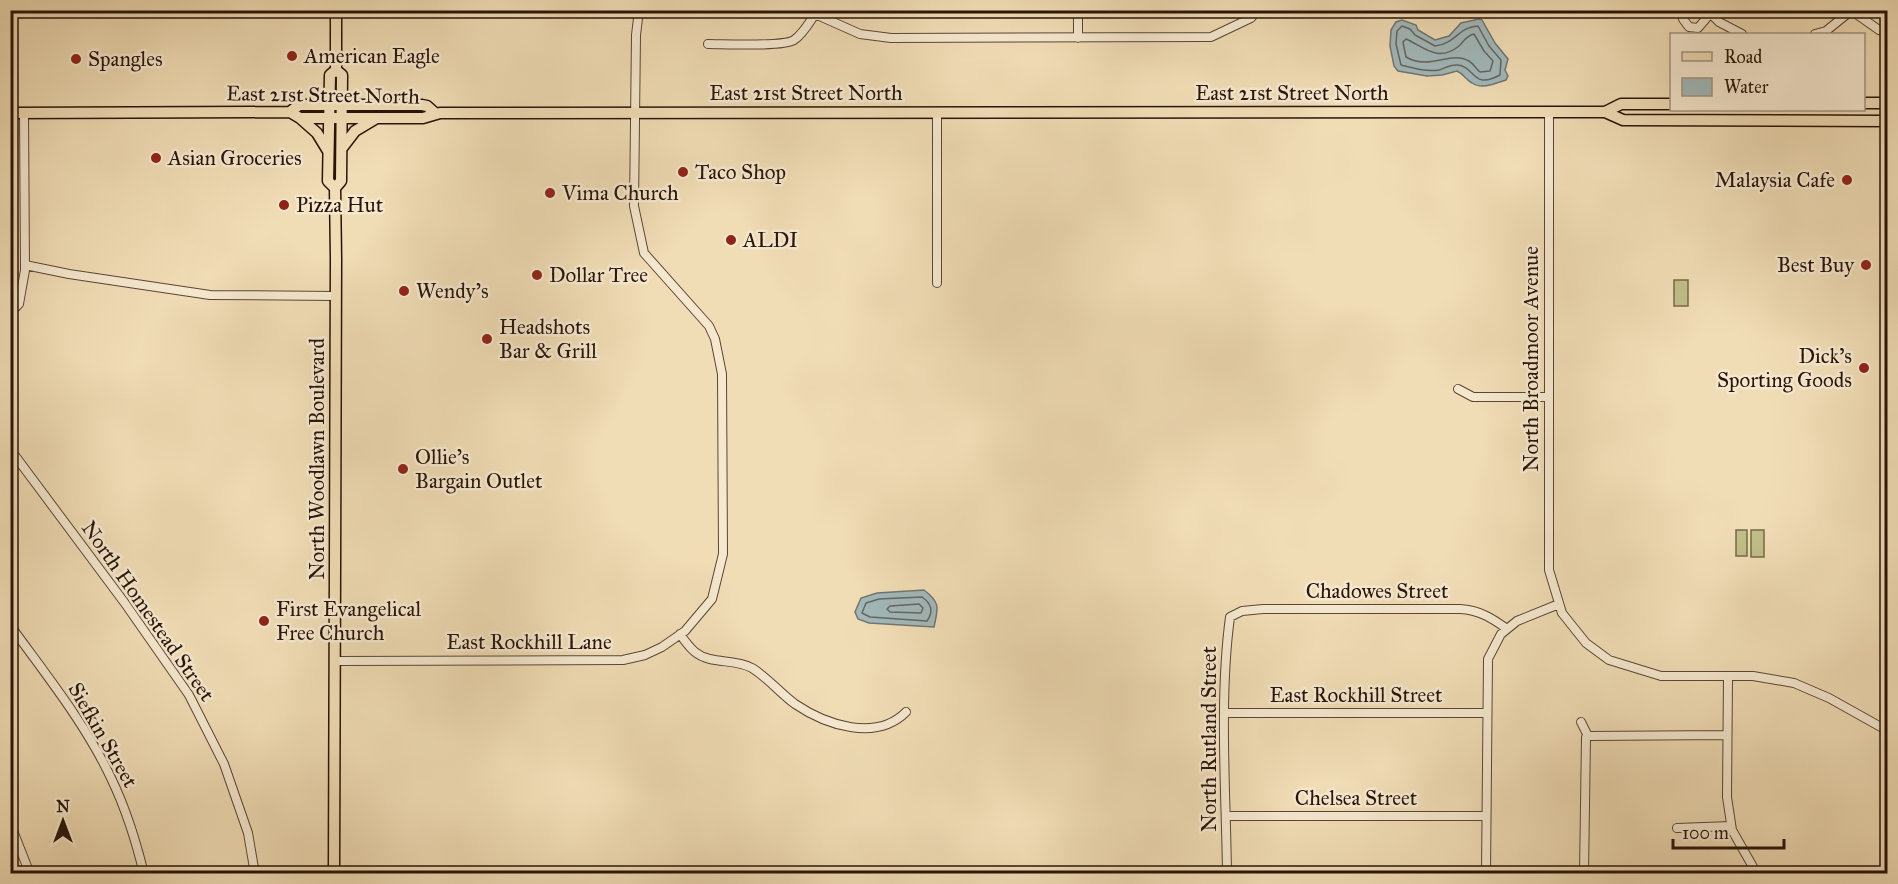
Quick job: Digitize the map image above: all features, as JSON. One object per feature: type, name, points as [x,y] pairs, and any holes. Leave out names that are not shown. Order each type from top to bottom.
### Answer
[{"type":"main road","name":"North Woodlawn Boulevard","points":[[336,10],[336,70]]},
{"type":"main road","name":"North Woodlawn Boulevard","points":[[335,188],[328,181],[328,151],[330,75],[336,70]]},
{"type":"main road","name":"North Woodlawn Boulevard","points":[[334,873],[335,188],[341,181],[342,148],[342,75],[336,70]]},
{"type":"main road","points":[[1865,103],[1887,103]]},
{"type":"main road","name":"East 21st Street North","points":[[1605,112],[1621,104],[1670,104]]},
{"type":"main road","points":[[328,151],[317,133],[295,115],[299,105],[422,105],[427,106],[436,114]]},
{"type":"main road","name":"East 21st Street North","points":[[10,113],[423,118],[436,114],[1605,112],[1623,120],[1887,121]]},
{"type":"main road","points":[[342,148],[355,131],[376,118]]},
{"type":"street","name":"East Rockhill Lane","points":[[336,662],[623,660],[645,655],[685,631],[712,599],[723,554],[722,374],[715,339],[709,326],[644,253],[634,207],[636,35],[639,10]]},
{"type":"street","points":[[1078,10],[1078,38]]},
{"type":"street","points":[[708,44],[750,45],[792,41],[804,31],[813,12],[860,34],[891,38],[1078,38],[1211,37],[1251,18],[1257,10]]},
{"type":"street","points":[[1683,10],[1683,19],[1689,27],[1698,28],[1709,12],[1719,22],[1740,33]]},
{"type":"street","points":[[1819,33],[1826,31],[1852,11],[1887,33]]},
{"type":"street","points":[[937,112],[937,283]]},
{"type":"street","name":"North Broadmoor Avenue","points":[[1549,112],[1549,570],[1559,604]]},
{"type":"street","points":[[10,313],[19,304],[22,295],[25,265],[24,113]]},
{"type":"street","points":[[25,265],[210,295],[336,296]]},
{"type":"street","points":[[1458,389],[1473,397],[1550,397]]},
{"type":"street","name":"North Homestead Street","points":[[10,449],[124,602],[189,695],[224,764],[248,833],[255,873]]},
{"type":"street","points":[[1486,873],[1488,659],[1501,634],[1517,621],[1559,604],[1562,613],[1586,643],[1609,660],[1661,676],[1754,676],[1794,683],[1829,698],[1887,731]]},
{"type":"street","name":"Chadowes Street","points":[[1242,611],[1263,609],[1474,610],[1491,617],[1507,629]]},
{"type":"street","name":"North Rutland Street","points":[[1227,873],[1225,713],[1227,643],[1230,618],[1242,611]]},
{"type":"street","name":"Siefkin Street","points":[[10,626],[74,714],[111,778],[136,840],[144,873]]},
{"type":"street","points":[[680,634],[701,656],[738,662],[751,668],[798,705],[839,724],[877,728],[890,724],[906,712]]},
{"type":"street","points":[[1728,676],[1727,797],[1731,826],[1757,873]]},
{"type":"street","name":"East Rockhill Street","points":[[1225,713],[1487,714]]},
{"type":"street","points":[[1581,722],[1588,736],[1586,737],[1584,873]]},
{"type":"street","points":[[1588,736],[1727,735]]},
{"type":"street","name":"Chelsea Street","points":[[1227,816],[1486,816]]},
{"type":"street","points":[[10,823],[30,873]]},
{"type":"street","points":[[1677,828],[1731,826]]},
{"type":"shaded area","points":[[1674,280],[1688,280],[1688,306],[1674,306]]},
{"type":"shaded area","points":[[1736,530],[1747,530],[1747,556],[1736,556]]},
{"type":"shaded area","points":[[1751,530],[1764,530],[1764,557],[1751,557]]},
{"type":"water","points":[[1402,20],[1416,25],[1418,30],[1435,40],[1449,36],[1461,23],[1482,20],[1495,43],[1508,59],[1505,70],[1508,76],[1506,80],[1480,86],[1470,82],[1457,71],[1427,76],[1398,71],[1394,66],[1390,46],[1391,30],[1396,22]]},
{"type":"water","points":[[924,590],[936,602],[937,615],[934,627],[869,623],[858,619],[855,612],[861,598],[877,593]]},
{"type":"place","name":"American Eagle","points":[[292,56]]},
{"type":"place","name":"Spangles","points":[[76,59]]},
{"type":"place","name":"Asian Groceries","points":[[156,158]]},
{"type":"place","name":"Taco Shop","points":[[683,172]]},
{"type":"place","name":"Malaysia Cafe","points":[[1847,180]]},
{"type":"place","name":"Vima Church","points":[[550,193]]},
{"type":"place","name":"Pizza Hut","points":[[284,205]]},
{"type":"place","name":"ALDI","points":[[731,240]]},
{"type":"place","name":"Best Buy","points":[[1866,265]]},
{"type":"place","name":"Dollar Tree","points":[[537,275]]},
{"type":"place","name":"Wendy's","points":[[404,291]]},
{"type":"place","name":"Headshots Bar & Grill","points":[[487,339]]},
{"type":"place","name":"Dick's Sporting Goods","points":[[1864,368]]},
{"type":"place","name":"Ollie's Bargain Outlet","points":[[403,469]]},
{"type":"place","name":"First Evangelical Free Church","points":[[264,621]]}]
